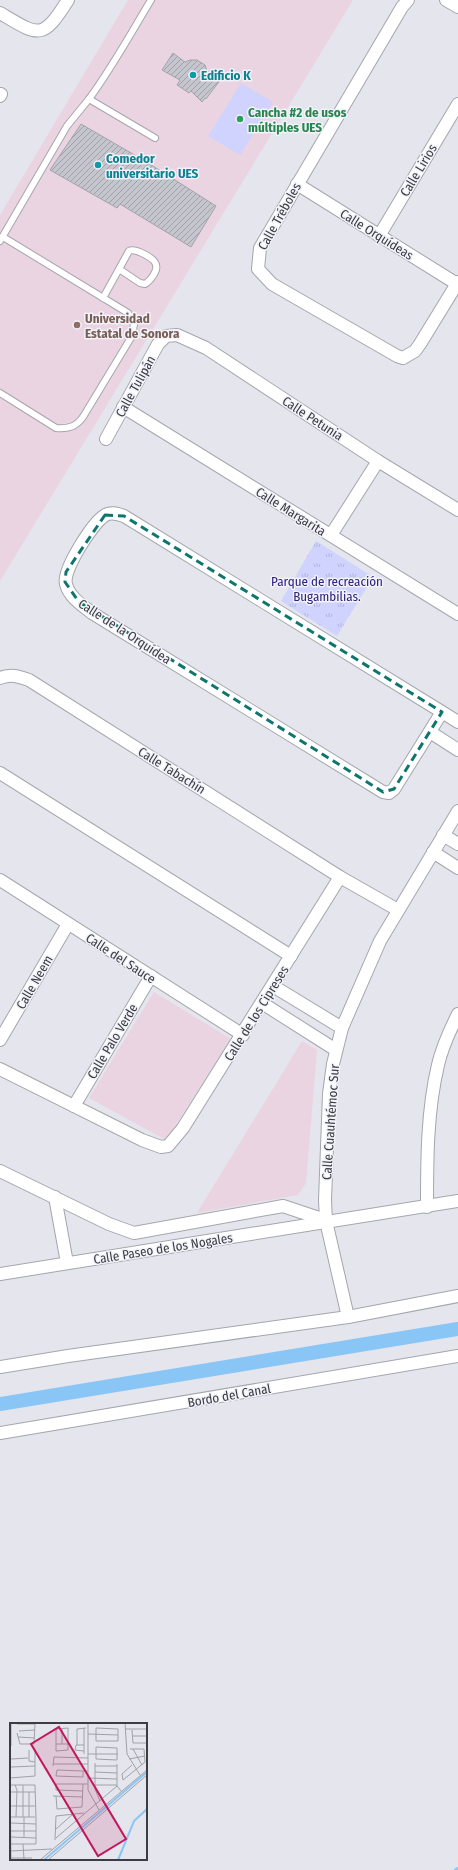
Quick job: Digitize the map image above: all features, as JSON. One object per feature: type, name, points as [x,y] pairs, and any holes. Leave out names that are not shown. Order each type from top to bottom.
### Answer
[{"type":"street","points":[[0,13],[24,27],[34,31],[42,31],[50,26],[68,0]]},
{"type":"street","name":"Calle Tréboles","points":[[408,0],[402,7],[260,248],[258,269],[272,284],[397,356],[403,358],[415,351],[457,283]]},
{"type":"street","points":[[446,0],[458,7]]},
{"type":"street","name":"Calle Lirios","points":[[378,236],[458,104]]},
{"type":"street","name":"Calle Orquídeas","points":[[297,184],[378,236],[457,283]]},
{"type":"street","name":"Calle Petunia","points":[[166,336],[177,335],[206,348],[378,460],[458,510]]},
{"type":"street","name":"Calle Tulipán","points":[[106,439],[152,356],[166,336]]},
{"type":"street","name":"Calle Margarita","points":[[123,407],[458,614]]},
{"type":"street","points":[[331,535],[378,460]]},
{"type":"street","name":"Calle de la Orquídea","points":[[442,712],[394,789],[389,793],[383,792],[92,613],[70,593],[65,582],[66,572],[74,557],[99,521],[105,515],[112,513],[118,514],[442,712],[458,722]]},
{"type":"street","name":"Calle Tabachín","points":[[0,678],[8,675],[18,676],[29,680],[340,877],[398,910]]},
{"type":"street","points":[[430,732],[458,750]]},
{"type":"street","points":[[0,774],[291,956]]},
{"type":"street","name":"Calle Cuauhtémoc Sur","points":[[348,1317],[326,1221],[325,1200],[329,1094],[336,1050],[342,1028],[380,941],[458,811]]},
{"type":"street","points":[[444,835],[458,844]]},
{"type":"street","points":[[433,852],[458,868]]},
{"type":"street","name":"Calle de los Cipreses","points":[[74,1106],[153,1144],[161,1147],[168,1146],[183,1128],[243,1035],[340,877]]},
{"type":"street","name":"Calle del Sauce","points":[[0,880],[243,1035]]},
{"type":"street","name":"Calle Neem","points":[[0,1040],[68,924]]},
{"type":"street","name":"Calle Palo Verde","points":[[74,1106],[151,976]]},
{"type":"street","points":[[273,986],[342,1028]]},
{"type":"street","points":[[262,1003],[336,1050]]},
{"type":"street","points":[[427,1207],[427,1152],[432,1097],[438,1064],[458,1014]]},
{"type":"street","points":[[0,1069],[74,1106]]},
{"type":"street","points":[[3,1175],[54,1197],[109,1224],[134,1233],[137,1252]]},
{"type":"street","points":[[54,1197],[67,1263]]},
{"type":"street","name":"Calle Paseo de los Nogales","points":[[0,1274],[458,1201]]},
{"type":"street","name":"Calle Paseo de los Nogales","points":[[134,1233],[282,1206],[326,1221]]},
{"type":"street","points":[[0,1367],[68,1356],[348,1317],[458,1296]]},
{"type":"street","name":"Bordo del Canal","points":[[0,1434],[458,1356]]},
{"type":"lane","points":[[0,393],[56,428],[72,427],[79,422],[132,336],[134,324],[128,313],[1,239],[68,126],[107,74],[151,0]]},
{"type":"lane","points":[[89,99],[155,138]]},
{"type":"lane","points":[[103,298],[118,269],[132,249],[155,261],[156,265],[152,275],[145,284],[140,283],[118,269]]},
{"type":"highlighted area","points":[[105,515],[124,516],[442,712],[394,789],[383,792],[79,602],[65,582],[66,572]]},
{"type":"shaded area","name":"Universidad Estatal de Sonora","points":[[128,0],[353,0],[0,581],[0,215]]},
{"type":"shaded area","points":[[154,992],[231,1039],[166,1140],[89,1098]]},
{"type":"shaded area","points":[[302,1041],[317,1050],[306,1183],[298,1195],[197,1213]]},
{"type":"green space","name":"Cancha #2 de usos múltiples UES","points":[[241,83],[273,102],[240,155],[208,136]]},
{"type":"green space","name":"Parque de recreación Bugambilias.","points":[[316,541],[373,577],[337,636],[281,601]]},
{"type":"building","name":"Edificio K","points":[[173,53],[185,62],[197,60],[205,65],[207,71],[221,79],[202,102],[191,91],[189,93],[177,85],[180,80],[162,70]]},
{"type":"building","points":[[81,124],[145,161],[216,206],[191,247],[120,204],[117,208],[50,170]]},
{"type":"waterway","points":[[0,1404],[458,1329]]},
{"type":"place","name":"Edificio K","points":[[193,75]]},
{"type":"place","name":"Cancha #2 de usos múltiples UES","points":[[240,119]]},
{"type":"place","name":"Comedor universitario UES","points":[[98,165]]},
{"type":"place","name":"Universidad Estatal de Sonora","points":[[77,325]]}]
